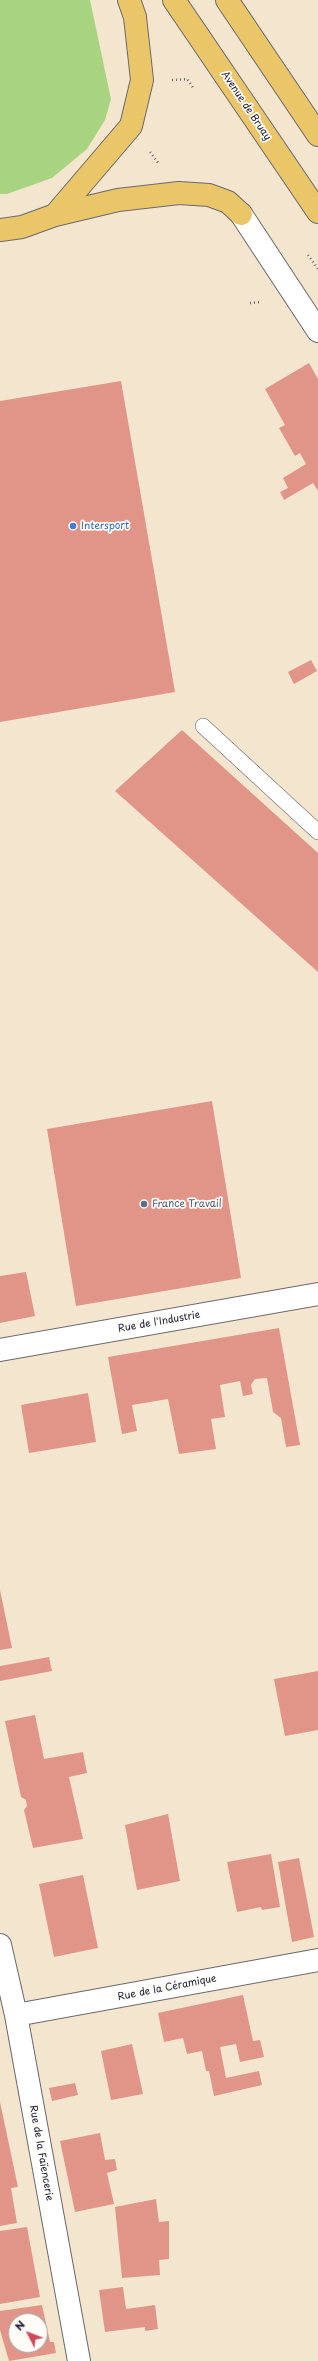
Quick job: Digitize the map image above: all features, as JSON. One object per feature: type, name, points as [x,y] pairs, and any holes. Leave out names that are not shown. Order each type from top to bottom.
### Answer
[{"type":"main road","points":[[55,215],[131,126],[142,80],[135,17],[130,0]]},
{"type":"main road","name":"Avenue de Bruay","points":[[174,0],[318,212]]},
{"type":"main road","points":[[227,0],[318,134]]},
{"type":"main road","points":[[0,230],[22,227],[55,215],[118,200],[179,192],[209,195],[228,202],[241,214]]},
{"type":"street","points":[[241,214],[318,331]]},
{"type":"street","name":"Rue de l'Industrie","points":[[0,1350],[318,1294]]},
{"type":"street","name":"Rue de la Faïencerie","points":[[0,1945],[16,2016],[79,2361]]},
{"type":"street","name":"Rue de la Céramique","points":[[16,2016],[318,1960]]},
{"type":"lane","points":[[203,726],[318,832]]},
{"type":"path","points":[[142,80],[187,79],[196,92]]},
{"type":"path","points":[[131,126],[179,192]]},
{"type":"path","points":[[304,250],[318,269]]},
{"type":"green space","points":[[0,0],[90,0],[111,99],[105,120],[87,149],[52,178],[7,194],[0,194]]},
{"type":"building","points":[[309,363],[318,379],[318,491],[313,483],[284,500],[280,492],[288,488],[283,478],[306,464],[300,453],[295,456],[279,428],[285,425],[265,389]]},
{"type":"building","name":"Intersport","points":[[121,381],[175,692],[0,722],[0,401]]},
{"type":"building","points":[[311,660],[317,671],[294,684],[288,672]]},
{"type":"building","points":[[182,730],[318,853],[318,972],[115,791]]},
{"type":"building","name":"France Travail","points":[[212,1101],[241,1278],[76,1306],[47,1129]]},
{"type":"building","points":[[26,1272],[35,1316],[0,1323],[0,1276]]},
{"type":"building","points":[[279,1328],[300,1445],[286,1447],[281,1418],[273,1412],[267,1378],[255,1379],[251,1385],[253,1394],[243,1396],[240,1381],[220,1385],[225,1417],[211,1419],[216,1449],[179,1454],[168,1399],[132,1405],[137,1431],[122,1434],[108,1357]]},
{"type":"building","points":[[88,1393],[96,1442],[29,1453],[21,1405]]},
{"type":"building","points":[[0,1590],[12,1648],[0,1650]]},
{"type":"building","points":[[49,1657],[52,1671],[0,1681],[0,1666]]},
{"type":"building","points":[[318,1671],[318,1730],[285,1736],[274,1679]]},
{"type":"building","points":[[35,1715],[44,1759],[83,1752],[87,1773],[69,1777],[83,1839],[33,1848],[24,1810],[27,1806],[26,1800],[21,1797],[5,1721]]},
{"type":"building","points":[[168,1814],[180,1881],[137,1890],[125,1825]]},
{"type":"building","points":[[271,1854],[280,1907],[262,1910],[261,1907],[237,1912],[227,1862]]},
{"type":"building","points":[[299,1858],[314,1937],[292,1942],[278,1862]]},
{"type":"building","points":[[83,1875],[98,1948],[54,1957],[39,1884]]},
{"type":"building","points":[[243,1995],[253,2041],[260,2040],[264,2057],[240,2062],[236,2044],[220,2047],[226,2078],[259,2071],[262,2085],[214,2096],[209,2071],[206,2071],[202,2051],[187,2054],[183,2038],[164,2042],[158,2013]]},
{"type":"building","points":[[132,2044],[143,2094],[111,2100],[101,2051]]},
{"type":"building","points":[[75,2083],[78,2095],[52,2101],[49,2088]]},
{"type":"building","points":[[0,2102],[18,2187],[11,2188],[17,2223],[0,2226]]},
{"type":"building","points":[[100,2133],[105,2160],[115,2159],[117,2170],[107,2173],[114,2204],[75,2212],[60,2141]]},
{"type":"building","points":[[156,2199],[159,2222],[169,2221],[169,2259],[159,2260],[160,2275],[122,2278],[115,2207]]},
{"type":"building","points":[[27,2227],[40,2297],[0,2304],[0,2231]]},
{"type":"building","points":[[123,2287],[126,2309],[155,2305],[158,2329],[145,2331],[145,2327],[105,2332],[99,2290]]},
{"type":"building","points":[[42,2305],[44,2313],[8,2313],[8,2353],[48,2353],[48,2333],[50,2342],[54,2342],[56,2353],[9,2361],[0,2330],[0,2311]]},
{"type":"place","name":"Intersport","points":[[73,526]]},
{"type":"place","name":"France Travail","points":[[144,1204]]}]
